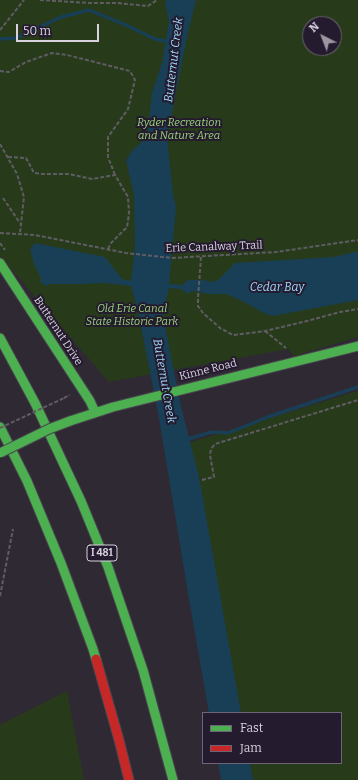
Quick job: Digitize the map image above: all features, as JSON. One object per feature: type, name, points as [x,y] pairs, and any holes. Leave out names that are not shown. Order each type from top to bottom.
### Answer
[{"type":"main road","name":"Butternut Drive","points":[[0,263],[90,401],[95,412]]},
{"type":"main road","name":"I 481","points":[[0,338],[35,402],[81,501],[108,567],[143,670],[173,780]]},
{"type":"main road","name":"Kinne Road","points":[[0,453],[49,429],[95,412],[296,360],[358,346]]},
{"type":"main road","points":[[0,428],[27,481],[62,563],[93,650],[129,780]]},
{"type":"path","points":[[0,30],[24,0]]},
{"type":"path","points":[[40,0],[117,3],[148,6],[157,0]]},
{"type":"path","points":[[0,71],[9,72],[26,62],[52,53],[67,55],[130,71],[135,80],[128,109],[108,137],[108,157],[115,175],[128,197],[129,214],[127,227],[111,243],[108,249]]},
{"type":"path","points":[[0,144],[17,174],[24,196],[20,233]]},
{"type":"path","points":[[8,157],[26,158],[34,173],[39,174],[68,174],[92,179],[115,175]]},
{"type":"path","points":[[3,198],[21,224]]},
{"type":"path","name":"Erie Canalway Trail","points":[[0,233],[35,235],[126,253],[172,258],[276,252],[358,240]]},
{"type":"path","points":[[201,257],[198,306],[203,314],[220,328],[233,336],[265,331],[340,312],[358,309]]},
{"type":"path","points":[[265,331],[289,350],[296,360]]},
{"type":"path","points":[[0,428],[64,398]]},
{"type":"path","points":[[202,480],[214,477],[210,455],[211,449],[215,444],[358,400]]},
{"type":"path","points":[[0,596],[13,529]]},
{"type":"green space","name":"Ryder Recreation and Nature Area","points":[[0,0],[358,0],[358,337],[294,356],[288,349],[109,382],[0,256]]},
{"type":"green space","points":[[358,391],[358,780],[233,780],[230,764],[342,764],[342,712],[221,712],[175,447]]},
{"type":"green space","points":[[67,691],[84,780],[0,780],[0,725]]},
{"type":"water","points":[[167,0],[196,0],[167,138],[173,195],[176,207],[169,284],[182,285],[188,280],[213,282],[219,279],[235,263],[334,257],[358,251],[358,300],[273,316],[226,294],[207,294],[192,291],[187,294],[181,289],[169,288],[162,312],[181,406],[199,477],[241,712],[209,712],[159,418],[137,307],[131,286],[104,283],[49,284],[46,286],[40,282],[41,278],[34,264],[30,249],[35,243],[105,257],[122,279],[131,281],[135,247],[134,195],[126,160],[133,150],[147,137],[152,93],[162,63],[169,21],[165,3]]},
{"type":"water","points":[[218,764],[250,764],[253,780],[221,780]]},
{"type":"waterway","name":"Butternut Creek","points":[[0,39],[16,38],[61,17],[89,10],[155,39],[171,42]]},
{"type":"waterway","points":[[184,440],[212,432],[228,433],[268,417],[358,387]]},
{"type":"traffic: fast","points":[[0,263],[90,401],[95,412]]},
{"type":"traffic: fast","points":[[0,338],[35,403],[81,501],[108,567],[143,670],[173,780]]},
{"type":"traffic: fast","points":[[70,421],[113,407],[358,346]]},
{"type":"traffic: fast","points":[[0,453],[49,429],[70,421]]},
{"type":"traffic: fast","points":[[0,427],[27,481],[61,563],[96,659]]},
{"type":"traffic: jam","points":[[96,659],[129,780]]},
{"type":"water label","name":"Cedar Bay","points":[[277,288]]},
{"type":"park label","name":"Old Erie Canal State Historic Park","points":[[132,315]]}]
